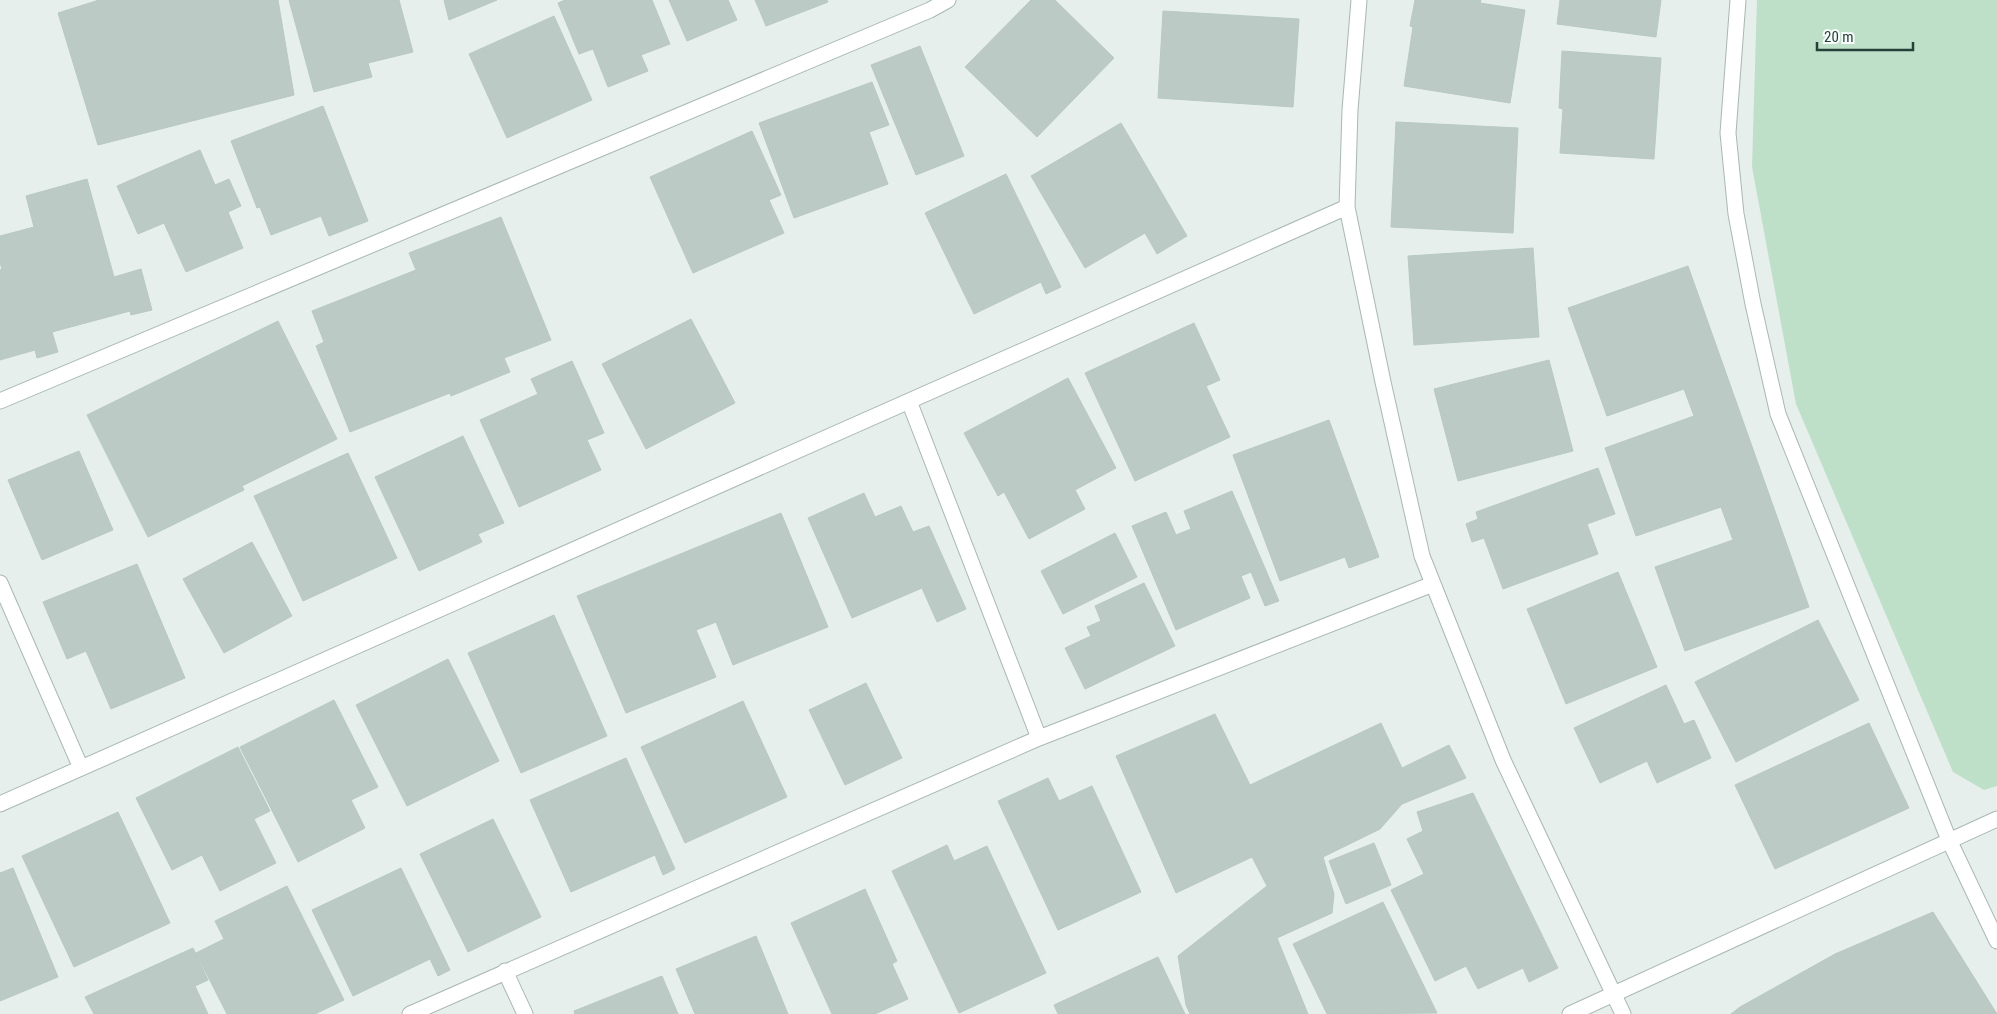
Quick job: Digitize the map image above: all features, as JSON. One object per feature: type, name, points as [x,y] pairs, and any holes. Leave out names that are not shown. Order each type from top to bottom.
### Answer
[{"type":"street","points":[[0,400],[930,10],[948,0]]},
{"type":"street","points":[[1359,0],[1350,110],[1347,207],[1383,382],[1422,556],[1503,760],[1623,1014]]},
{"type":"street","points":[[1738,0],[1728,133],[1729,151],[1736,214],[1778,414],[1949,840],[1997,941]]},
{"type":"street","points":[[0,804],[1347,207]]},
{"type":"street","points":[[909,402],[1039,738]]},
{"type":"street","points":[[0,583],[81,768]]},
{"type":"street","points":[[410,1014],[1039,738],[1433,584]]},
{"type":"street","points":[[1570,1014],[1997,819]]},
{"type":"street","points":[[505,971],[525,1014]]},
{"type":"green space","points":[[1757,0],[1997,0],[1997,786],[1984,790],[1953,772],[1796,404],[1752,167]]},
{"type":"building","points":[[99,0],[278,0],[294,95],[98,145],[58,13]]},
{"type":"building","points":[[289,0],[399,0],[413,52],[368,63],[372,77],[314,92]]},
{"type":"building","points":[[444,0],[497,0],[449,20]]},
{"type":"building","points":[[565,0],[652,0],[670,44],[641,55],[648,71],[608,87],[593,49],[579,54],[558,3]]},
{"type":"building","points":[[669,0],[728,0],[737,20],[687,41]]},
{"type":"building","points":[[755,0],[827,0],[828,2],[766,26]]},
{"type":"building","points":[[1031,0],[1055,0],[1114,58],[1037,137],[965,67]]},
{"type":"building","points":[[1415,0],[1481,0],[1480,3],[1525,10],[1510,103],[1404,86],[1413,27],[1410,26]]},
{"type":"building","points":[[1560,0],[1661,0],[1656,37],[1557,24]]},
{"type":"building","points":[[1163,11],[1299,19],[1293,107],[1158,98]]},
{"type":"building","points":[[554,16],[592,100],[507,138],[469,54]]},
{"type":"building","points":[[920,46],[964,156],[916,175],[871,65]]},
{"type":"building","points":[[1562,51],[1661,58],[1654,159],[1560,153],[1563,109],[1559,108]]},
{"type":"building","points":[[872,82],[889,125],[869,132],[888,184],[794,218],[759,123]]},
{"type":"building","points":[[323,106],[368,221],[329,236],[321,216],[271,235],[260,207],[257,208],[231,141]]},
{"type":"building","points":[[1396,122],[1518,128],[1513,233],[1391,227]]},
{"type":"building","points":[[1121,123],[1187,236],[1157,254],[1145,233],[1085,268],[1031,176]]},
{"type":"building","points":[[752,131],[781,195],[769,200],[784,233],[693,273],[650,177]]},
{"type":"building","points":[[200,150],[215,185],[229,179],[241,206],[228,212],[243,248],[186,272],[164,223],[138,234],[117,186]]},
{"type":"building","points":[[1006,174],[1061,287],[1046,294],[1041,282],[974,314],[925,213]]},
{"type":"building","points":[[87,179],[114,277],[141,269],[152,310],[131,315],[130,311],[52,332],[58,352],[37,358],[35,350],[0,360],[0,270],[2,269],[0,263],[0,236],[34,227],[26,196]]},
{"type":"building","points":[[501,217],[551,340],[504,358],[510,372],[451,396],[450,393],[350,432],[316,346],[324,342],[312,311],[416,270],[409,253]]},
{"type":"building","points":[[1533,248],[1539,337],[1414,345],[1408,256]]},
{"type":"building","points":[[1688,266],[1809,607],[1685,651],[1655,567],[1733,540],[1721,507],[1636,536],[1605,448],[1694,416],[1684,389],[1607,416],[1568,308]]},
{"type":"building","points":[[691,319],[735,403],[646,449],[602,364]]},
{"type":"building","points":[[278,321],[337,439],[242,486],[244,490],[148,537],[87,415]]},
{"type":"building","points":[[1194,323],[1220,380],[1206,386],[1230,437],[1135,481],[1085,373]]},
{"type":"building","points":[[1549,360],[1573,451],[1458,481],[1434,389]]},
{"type":"building","points":[[572,361],[604,433],[587,440],[601,470],[519,507],[480,420],[538,394],[531,379]]},
{"type":"building","points":[[1068,378],[1116,468],[1075,490],[1085,509],[1029,539],[1004,492],[998,496],[964,433]]},
{"type":"building","points":[[1329,420],[1379,557],[1349,568],[1345,557],[1280,581],[1233,455]]},
{"type":"building","points":[[463,436],[504,523],[478,534],[482,542],[419,571],[375,477]]},
{"type":"building","points":[[79,451],[113,530],[42,560],[8,480]]},
{"type":"building","points":[[348,453],[397,558],[303,601],[254,496]]},
{"type":"building","points":[[1598,468],[1615,514],[1587,524],[1598,554],[1503,589],[1484,538],[1472,542],[1466,524],[1478,519],[1476,512]]},
{"type":"building","points":[[1232,491],[1279,601],[1265,606],[1251,572],[1241,576],[1250,598],[1176,630],[1132,526],[1166,512],[1176,535],[1191,529],[1184,511]]},
{"type":"building","points":[[864,493],[875,517],[901,506],[913,532],[929,526],[966,609],[937,622],[922,588],[852,618],[808,518]]},
{"type":"building","points":[[781,513],[828,627],[733,665],[716,622],[696,630],[716,677],[626,713],[577,596]]},
{"type":"building","points":[[1115,533],[1137,577],[1063,614],[1041,571]]},
{"type":"building","points":[[252,542],[292,616],[224,653],[183,579]]},
{"type":"building","points":[[137,564],[185,678],[111,709],[86,651],[67,659],[43,602]]},
{"type":"building","points":[[1618,572],[1657,667],[1566,704],[1527,609]]},
{"type":"building","points":[[1144,583],[1175,646],[1085,689],[1065,648],[1091,636],[1087,627],[1101,621],[1095,606]]},
{"type":"building","points":[[554,615],[607,736],[521,773],[468,653]]},
{"type":"building","points":[[1818,620],[1859,700],[1736,762],[1695,682]]},
{"type":"building","points":[[448,659],[499,761],[407,806],[356,705]]},
{"type":"building","points":[[866,683],[902,758],[845,785],[809,710]]},
{"type":"building","points":[[1666,685],[1684,724],[1694,720],[1711,758],[1657,783],[1647,761],[1600,783],[1574,728]]},
{"type":"building","points":[[334,700],[378,787],[351,800],[365,828],[298,862],[240,747]]},
{"type":"building","points":[[743,701],[787,797],[685,843],[641,747]]},
{"type":"building","points":[[1215,714],[1250,785],[1381,723],[1402,768],[1449,745],[1466,778],[1402,804],[1380,829],[1323,857],[1334,894],[1332,913],[1277,938],[1308,1014],[1190,1014],[1186,1005],[1178,956],[1267,886],[1252,857],[1176,893],[1116,756]]},
{"type":"building","points":[[1869,723],[1909,808],[1775,869],[1735,785]]},
{"type":"building","points":[[238,747],[270,811],[254,819],[276,863],[220,891],[202,855],[172,870],[136,798]]},
{"type":"building","points":[[626,758],[675,869],[663,875],[655,855],[571,892],[530,800]]},
{"type":"building","points":[[1048,778],[1059,801],[1092,786],[1141,892],[1058,930],[998,801]]},
{"type":"building","points":[[1473,793],[1558,968],[1529,982],[1523,968],[1478,989],[1466,966],[1435,981],[1391,890],[1424,874],[1407,839],[1423,831],[1417,812]]},
{"type":"building","points":[[118,812],[170,923],[74,967],[22,856]]},
{"type":"building","points":[[493,819],[541,917],[468,952],[420,854]]},
{"type":"building","points":[[1374,843],[1391,885],[1346,904],[1329,861]]},
{"type":"building","points":[[947,845],[954,861],[987,846],[1046,973],[959,1013],[892,871]]},
{"type":"building","points":[[13,868],[58,977],[0,1001],[0,873]]},
{"type":"building","points":[[401,868],[450,970],[438,976],[430,959],[353,996],[312,910]]},
{"type":"building","points":[[287,886],[344,1000],[315,1014],[227,1014],[196,953],[224,939],[215,921]]},
{"type":"building","points":[[865,889],[897,961],[892,964],[908,999],[875,1014],[832,1014],[791,923]]},
{"type":"building","points":[[1383,902],[1437,1013],[1327,1014],[1293,944]]},
{"type":"building","points":[[1933,912],[1997,1014],[1731,1014],[1740,1007],[1835,954]]},
{"type":"building","points":[[756,936],[788,1014],[695,1014],[676,969]]},
{"type":"building","points":[[193,948],[208,980],[195,986],[208,1014],[94,1014],[85,997]]},
{"type":"building","points":[[1158,957],[1185,1014],[1058,1014],[1054,1005]]},
{"type":"building","points":[[662,976],[678,1014],[575,1014],[574,1011]]}]
